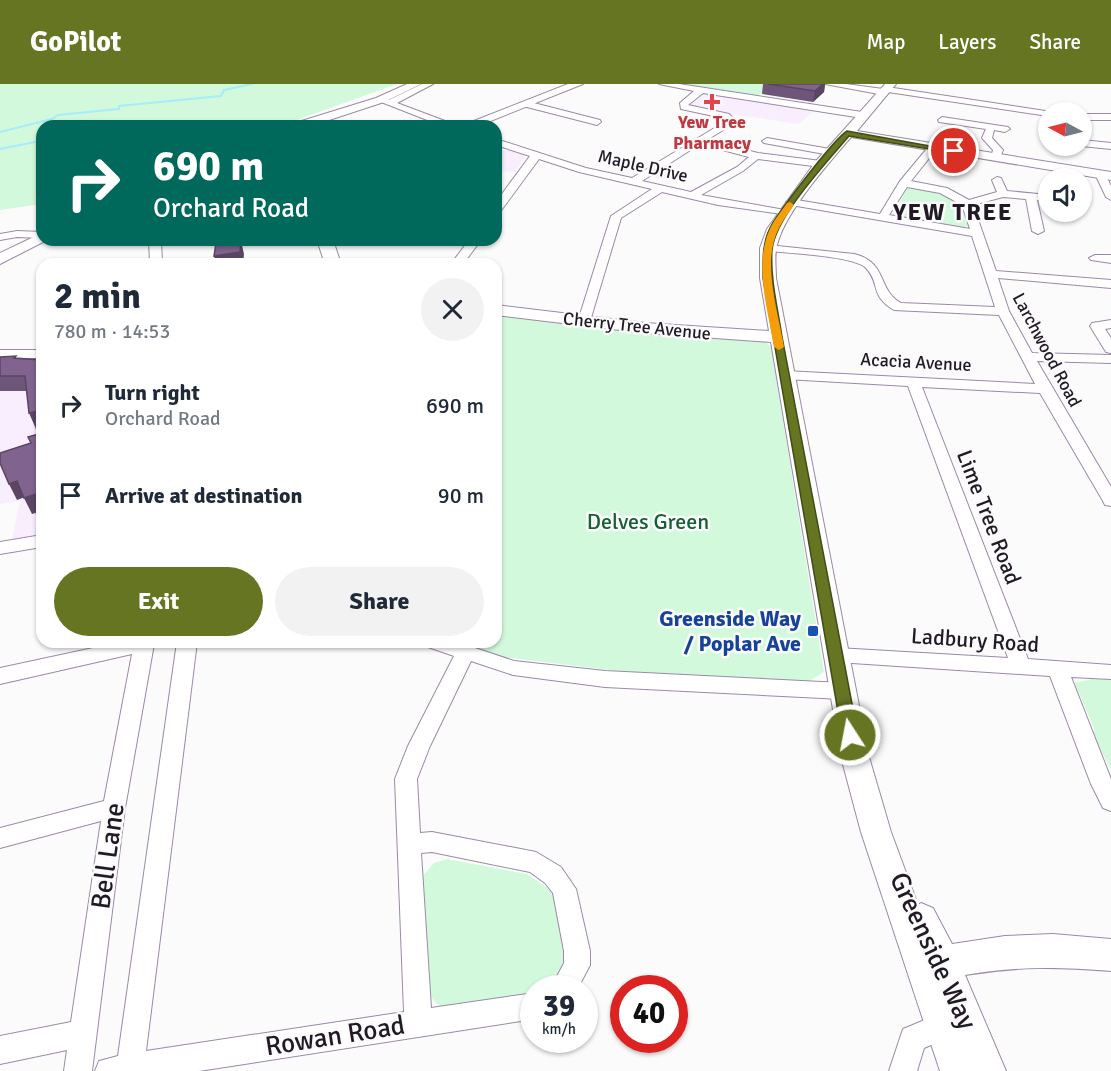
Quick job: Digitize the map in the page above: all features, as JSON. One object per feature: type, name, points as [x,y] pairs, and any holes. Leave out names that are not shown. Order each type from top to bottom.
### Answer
[{"type":"street","points":[[385,101],[416,84]]},
{"type":"street","points":[[320,120],[385,101],[429,84]]},
{"type":"street","points":[[472,120],[526,104],[578,84]]},
{"type":"street","points":[[663,84],[685,85],[701,90],[862,115]]},
{"type":"street","points":[[829,84],[887,88],[1038,111]]},
{"type":"street","name":"Greenside Way","points":[[887,88],[826,158],[774,229],[768,248],[768,278],[855,757],[876,832],[933,963],[987,1071]]},
{"type":"street","points":[[633,182],[730,122],[730,119],[684,107],[683,105],[701,90]]},
{"type":"street","points":[[385,101],[440,120]]},
{"type":"street","points":[[526,104],[597,122]]},
{"type":"street","points":[[1092,117],[1111,117]]},
{"type":"street","points":[[942,120],[1005,129]]},
{"type":"street","points":[[991,127],[987,138],[998,150],[996,158]]},
{"type":"street","points":[[847,133],[1105,175],[1111,197]]},
{"type":"street","points":[[767,136],[826,158]]},
{"type":"street","points":[[697,141],[740,150],[756,156],[826,158]]},
{"type":"street","name":"Maple Drive","points":[[502,144],[583,170],[692,196],[883,217],[979,234]]},
{"type":"street","points":[[1092,144],[1111,146]]},
{"type":"street","points":[[883,217],[904,183],[933,147]]},
{"type":"street","points":[[502,200],[531,160],[538,155]]},
{"type":"street","points":[[692,196],[740,169],[756,156]]},
{"type":"street","points":[[997,180],[1002,188],[1002,194]]},
{"type":"street","points":[[904,183],[943,190],[967,202],[985,200],[1002,194],[1038,197]]},
{"type":"street","points":[[584,321],[616,216],[660,189]]},
{"type":"street","points":[[1031,197],[1034,227]]},
{"type":"street","name":"Larchwood Road","points":[[967,202],[1003,311],[1045,389],[1107,485],[1111,501]]},
{"type":"street","points":[[0,237],[17,234],[36,236]]},
{"type":"street","points":[[0,259],[36,239]]},
{"type":"street","points":[[768,248],[854,256],[867,261],[872,265],[886,300],[898,307],[1003,311]]},
{"type":"street","points":[[1095,258],[1111,260]]},
{"type":"street","points":[[992,274],[1111,284]]},
{"type":"street","name":"Cherry Tree Avenue","points":[[502,311],[657,329],[777,337]]},
{"type":"street","points":[[1111,324],[1097,326],[1111,349]]},
{"type":"street","points":[[0,354],[36,354]]},
{"type":"street","points":[[1027,357],[1111,358]]},
{"type":"street","name":"Acacia Avenue","points":[[785,375],[1045,389]]},
{"type":"street","name":"Lime Tree Road","points":[[914,383],[1022,667]]},
{"type":"street","points":[[0,548],[36,542]]},
{"type":"street","points":[[0,676],[122,648]]},
{"type":"street","name":"Bell Lane","points":[[78,1071],[114,808],[143,648]]},
{"type":"street","points":[[123,1070],[187,648]]},
{"type":"street","points":[[453,648],[513,668],[605,679],[842,691]]},
{"type":"street","name":"Rowan Road","points":[[418,1023],[406,779],[414,753],[458,670],[465,652]]},
{"type":"street","name":"Ladbury Road","points":[[837,655],[1111,672]]},
{"type":"street","points":[[1058,670],[1102,784],[1111,801]]},
{"type":"street","points":[[0,838],[114,808]]},
{"type":"street","points":[[409,844],[432,842],[536,863],[553,874],[564,889],[577,951],[577,965],[571,975]]},
{"type":"street","points":[[933,963],[1005,952],[1053,950],[1111,955]]},
{"type":"street","name":"Greenside Way","points":[[933,963],[944,1025],[959,1071]]},
{"type":"street","name":"Rowan Road","points":[[123,1070],[520,1008]]},
{"type":"street","name":"Greenside Way","points":[[903,1071],[913,1040],[944,1025]]},
{"type":"street","points":[[0,1050],[82,1033]]},
{"type":"shaded area","points":[[706,93],[815,110],[799,124],[692,108],[689,105]]},
{"type":"shaded area","points":[[509,149],[525,156],[515,172],[502,171],[502,151]]},
{"type":"shaded area","points":[[0,358],[36,358],[36,536],[12,540],[20,501],[0,504]]},
{"type":"green space","points":[[0,84],[397,84],[297,120],[36,120],[36,205],[0,210]]},
{"type":"green space","points":[[689,84],[771,84],[756,98],[686,86]]},
{"type":"green space","points":[[912,187],[939,191],[964,205],[968,226],[961,228],[897,218],[893,215],[907,189]]},
{"type":"green space","name":"Delves Green","points":[[502,314],[765,341],[771,347],[824,672],[809,681],[617,671],[503,657],[476,648],[502,648]]},
{"type":"green space","points":[[1092,679],[1111,680],[1111,770],[1092,732],[1095,731],[1079,693],[1074,689],[1074,683]]},
{"type":"green space","points":[[447,859],[527,874],[552,891],[563,941],[564,966],[562,975],[520,975],[520,998],[449,1010],[434,1000],[427,991],[420,879],[434,863]]},
{"type":"building","points":[[768,84],[823,84],[815,91]]},
{"type":"building","points":[[216,246],[241,246],[240,252],[214,256]]},
{"type":"building","points":[[16,356],[14,358],[36,360],[36,411],[29,413],[25,376],[0,376],[0,357]]},
{"type":"building","points":[[36,435],[36,494],[24,498],[17,481],[9,484],[0,463],[0,453],[31,443],[28,437]]},
{"type":"waterway","points":[[48,120],[58,115],[119,109],[119,106],[221,96],[224,90],[252,84]]},
{"type":"waterway","points":[[0,132],[36,123]]},
{"type":"waterway","points":[[0,149],[35,142]]},
{"type":"slow traffic","points":[[779,347],[768,278],[768,248],[774,229],[790,205]]},
{"type":"place","name":"Yew Tree Pharmacy","points":[[712,102]]},
{"type":"place","name":"Greenside Way / Poplar Ave","points":[[813,631]]},
{"type":"district","name":"YEW TREE","points":[[953,212]]},
{"type":"route","points":[[850,735],[796,430],[777,337],[768,278],[768,248],[774,229],[791,202],[847,133],[954,151]]}]
